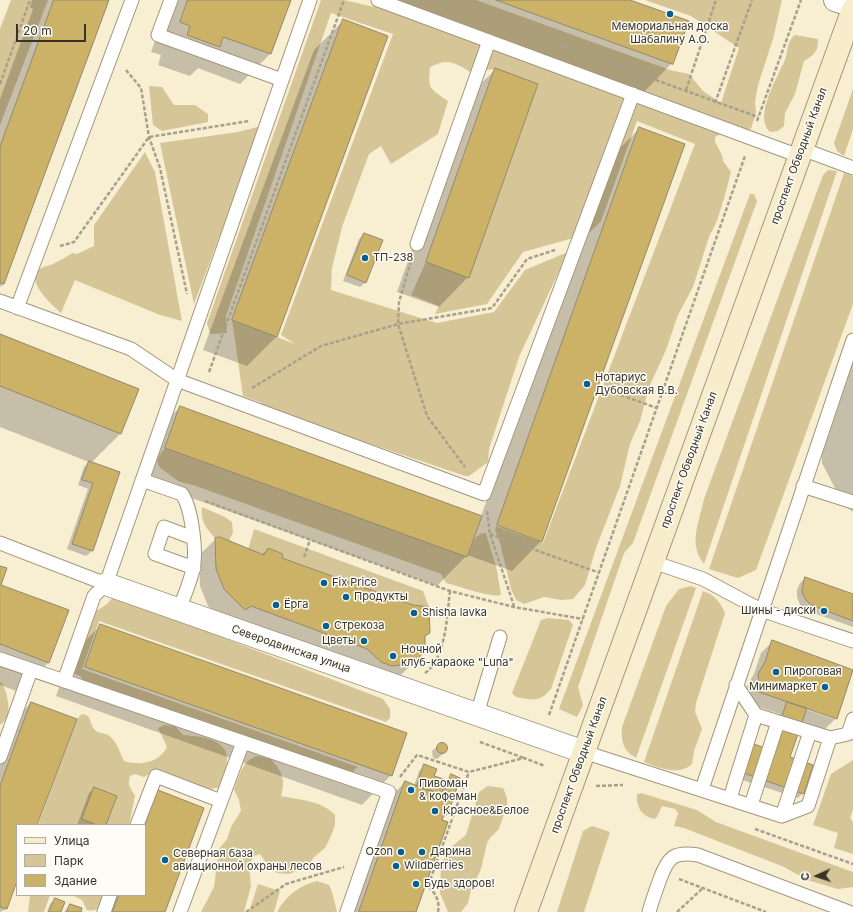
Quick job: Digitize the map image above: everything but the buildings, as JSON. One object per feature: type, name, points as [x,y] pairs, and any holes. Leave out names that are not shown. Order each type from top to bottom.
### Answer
[{"type":"main road","name":"проспект Обводный Канал","points":[[526,912],[853,8]]},
{"type":"street","points":[[835,0],[853,8]]},
{"type":"street","name":"Северодвинская улица","points":[[106,584],[584,752]]},
{"type":"lane","points":[[17,308],[132,0]]},
{"type":"lane","points":[[171,0],[158,35],[282,80]]},
{"type":"lane","points":[[64,681],[94,596],[106,584],[310,0]]},
{"type":"lane","points":[[378,0],[751,138],[853,168]]},
{"type":"lane","points":[[417,244],[489,41]]},
{"type":"lane","points":[[0,301],[131,349],[176,380],[484,494],[632,94]]},
{"type":"lane","points":[[702,789],[853,340]]},
{"type":"lane","points":[[142,480],[182,494],[190,510],[194,568],[179,610]]},
{"type":"lane","points":[[803,486],[853,502]]},
{"type":"lane","points":[[193,538],[164,528],[154,554],[194,568]]},
{"type":"lane","name":"Северодвинская улица","points":[[0,543],[106,584]]},
{"type":"lane","points":[[653,562],[703,579],[761,610],[853,641]]},
{"type":"lane","points":[[476,714],[500,637]]},
{"type":"lane","points":[[0,659],[389,792],[347,912]]},
{"type":"lane","points":[[0,757],[31,670]]},
{"type":"lane","points":[[736,685],[756,715],[830,738]]},
{"type":"lane","points":[[730,798],[756,715]]},
{"type":"lane","points":[[751,805],[778,722]]},
{"type":"lane","points":[[584,752],[782,816],[808,806],[830,738],[851,724]]},
{"type":"lane","points":[[782,816],[810,732]]},
{"type":"lane","points":[[180,912],[242,742]]},
{"type":"lane","points":[[137,824],[156,776],[221,801]]},
{"type":"lane","points":[[649,912],[666,863],[673,857],[685,853],[698,855],[849,912]]},
{"type":"lane","points":[[104,912],[110,896]]},
{"type":"path","points":[[0,84],[30,0]]},
{"type":"path","points":[[203,390],[344,0]]},
{"type":"path","points":[[686,90],[716,0]]},
{"type":"path","points":[[708,122],[752,0]]},
{"type":"path","points":[[533,761],[600,573],[758,117],[801,0]]},
{"type":"path","points":[[522,32],[758,117]]},
{"type":"path","points":[[113,52],[141,88],[149,138],[160,168],[194,330]]},
{"type":"path","points":[[38,252],[74,242],[149,138],[268,118]]},
{"type":"path","points":[[231,400],[321,346],[398,324],[492,308],[527,259],[578,242]]},
{"type":"path","points":[[417,244],[399,302],[398,324],[427,416],[484,494],[490,534],[514,607]]},
{"type":"path","points":[[598,387],[657,408]]},
{"type":"path","points":[[182,494],[450,591],[514,607],[583,618]]},
{"type":"path","points":[[490,534],[600,573]]},
{"type":"path","points":[[304,557],[310,540]]},
{"type":"path","points":[[419,676],[431,669],[437,659],[445,632],[450,591]]},
{"type":"path","points":[[389,792],[417,755],[469,772],[524,758],[545,766]]},
{"type":"path","points":[[438,912],[439,905],[435,893],[428,886],[469,772]]},
{"type":"path","points":[[246,912],[286,884],[336,869],[364,864]]},
{"type":"path","points":[[678,879],[766,912]]},
{"type":"path","points":[[677,912],[703,888]]},
{"type":"green space","points":[[11,0],[48,0],[0,125],[0,29]]},
{"type":"green space","points":[[321,0],[344,0],[374,7],[378,0],[476,0],[670,70],[689,74],[703,91],[721,103],[739,48],[691,16],[645,0],[782,0],[773,39],[758,85],[755,102],[756,112],[751,129],[740,133],[719,135],[715,137],[715,142],[722,155],[723,161],[731,172],[722,205],[716,223],[710,234],[693,287],[678,315],[666,350],[649,387],[640,421],[630,444],[620,486],[596,548],[585,585],[573,599],[561,600],[544,597],[524,604],[516,600],[511,589],[500,543],[495,530],[496,526],[543,543],[695,144],[637,121],[601,221],[588,234],[523,252],[487,304],[435,314],[439,306],[411,295],[426,262],[469,277],[538,84],[495,69],[470,72],[451,62],[436,64],[430,67],[429,80],[431,87],[448,101],[438,134],[391,164],[381,146],[369,154],[342,227],[332,268],[331,290],[437,323],[494,312],[525,270],[568,252],[519,357],[489,449],[488,462],[469,476],[465,476],[259,406],[262,403],[243,396],[232,320],[295,344],[281,335],[393,34],[331,13],[226,316],[227,333],[210,334],[207,323]]},
{"type":"green space","points":[[795,35],[818,39],[817,47],[813,54],[804,61],[795,94],[785,113],[784,126],[778,131],[770,132],[765,125],[765,107],[768,96],[785,60],[790,40]]},
{"type":"green space","points":[[149,86],[162,87],[174,105],[195,105],[208,114],[208,122],[162,131],[153,125]]},
{"type":"green space","points":[[853,89],[853,129],[844,156],[837,151],[834,143]]},
{"type":"green space","points":[[261,126],[194,304],[160,143],[238,132]]},
{"type":"green space","points":[[145,152],[155,172],[182,321],[160,315],[75,280],[61,313],[41,292],[35,279],[36,273],[41,268],[53,264],[72,253],[77,254],[94,246],[94,225]]},
{"type":"green space","points":[[828,170],[837,171],[704,564],[697,549],[696,533],[704,499],[823,175]]},
{"type":"green space","points":[[844,173],[853,176],[853,304],[756,570],[738,578],[709,569]]},
{"type":"green space","points":[[750,194],[754,194],[757,201],[633,543],[624,553],[578,687],[583,705],[577,717],[559,709]]},
{"type":"green space","points":[[165,448],[467,557],[478,535],[486,533],[497,570],[501,595],[490,595],[446,583],[441,574],[179,481],[163,470],[157,462],[159,456]]},
{"type":"green space","points":[[202,507],[225,517],[232,522],[233,532],[229,541],[220,537],[215,538],[209,531],[204,524]]},
{"type":"green space","points":[[254,529],[423,591],[429,607],[413,605],[282,558],[283,554],[268,548],[264,555],[248,550]]},
{"type":"green space","points":[[691,586],[696,588],[636,758],[628,752],[624,745],[622,727],[666,606],[679,589]]},
{"type":"green space","points":[[703,591],[717,599],[725,613],[696,703],[695,712],[702,729],[694,751],[692,764],[681,770],[669,770],[644,762]]},
{"type":"green space","points":[[114,596],[383,699],[390,709],[390,718],[386,722],[99,621],[82,669],[358,767],[354,770],[353,775],[86,683],[71,669],[92,614],[107,604]]},
{"type":"green space","points":[[548,618],[569,620],[573,625],[551,689],[543,697],[535,699],[516,697],[512,693],[541,620]]},
{"type":"green space","points":[[0,682],[2,683],[8,699],[8,711],[7,717],[0,725]]},
{"type":"green space","points":[[82,714],[89,717],[92,726],[96,731],[108,735],[116,744],[124,761],[136,763],[154,760],[164,752],[167,747],[158,728],[164,725],[175,726],[183,735],[202,737],[212,740],[220,744],[227,755],[226,770],[220,787],[211,789],[190,783],[162,770],[152,772],[144,777],[134,774],[130,776],[129,780],[130,787],[135,796],[129,824],[38,824],[77,719]]},
{"type":"green space","points":[[257,756],[270,758],[280,771],[283,780],[281,796],[317,803],[335,815],[335,824],[332,834],[325,848],[313,858],[309,867],[289,874],[277,873],[267,864],[260,854],[254,856],[249,866],[251,886],[244,912],[201,912],[214,887],[219,849],[227,839],[231,827],[241,811],[239,800],[234,790],[244,765],[252,758]]},
{"type":"green space","points":[[853,760],[853,810],[850,818],[853,822],[853,854],[834,848],[838,833],[813,825],[831,774]]},
{"type":"green space","points":[[488,786],[503,788],[507,798],[507,805],[499,829],[487,843],[481,869],[471,890],[468,903],[461,912],[448,912],[440,893],[441,864],[451,847],[466,835],[479,792]]},
{"type":"green space","points":[[641,793],[697,810],[716,822],[853,872],[853,887],[838,889],[807,880],[784,867],[684,828],[674,826],[678,813],[675,809],[662,806],[657,817],[654,819],[649,818],[640,810],[637,803],[637,794]]},
{"type":"green space","points":[[592,826],[610,832],[584,912],[557,912],[583,831]]},
{"type":"green space","points":[[317,881],[329,885],[337,912],[277,912],[289,896],[294,892]]},
{"type":"green space","points":[[258,884],[280,891],[274,912],[249,912]]},
{"type":"green space","points":[[30,896],[50,896],[44,912],[28,912]]},
{"type":"green space","points":[[74,896],[104,896],[100,907],[95,910],[87,910],[82,900]]},
{"type":"place","name":"Мемориальная доска Шабалину А.О.","points":[[670,14]]},
{"type":"place","name":"ТП-238","points":[[365,258]]},
{"type":"place","name":"Нотариус Дубовская В.В.","points":[[587,384]]},
{"type":"place","name":"Fix Price","points":[[324,583]]},
{"type":"place","name":"Продукты","points":[[346,597]]},
{"type":"place","name":"Ёрга","points":[[276,605]]},
{"type":"place","name":"Шины - диски","points":[[824,611]]},
{"type":"place","name":"Shisha lavka","points":[[414,613]]},
{"type":"place","name":"Стрекоза","points":[[326,626]]},
{"type":"place","name":"Цветы","points":[[364,641]]},
{"type":"place","name":"Ночной клуб-караоке \"Luna\"","points":[[393,656]]},
{"type":"place","name":"Пироговая","points":[[776,672]]},
{"type":"place","name":"Минимаркет","points":[[825,687]]},
{"type":"place","name":"Пивоман & кофеман","points":[[411,790]]},
{"type":"place","name":"Красное&Белое","points":[[435,811]]},
{"type":"place","name":"Ozon","points":[[401,852]]},
{"type":"place","name":"Дарина","points":[[422,852]]},
{"type":"place","name":"Северная база авиационной охраны лесов","points":[[165,860]]},
{"type":"place","name":"Wildberries","points":[[396,866]]},
{"type":"place","name":"Будь здоров!","points":[[416,884]]}]
